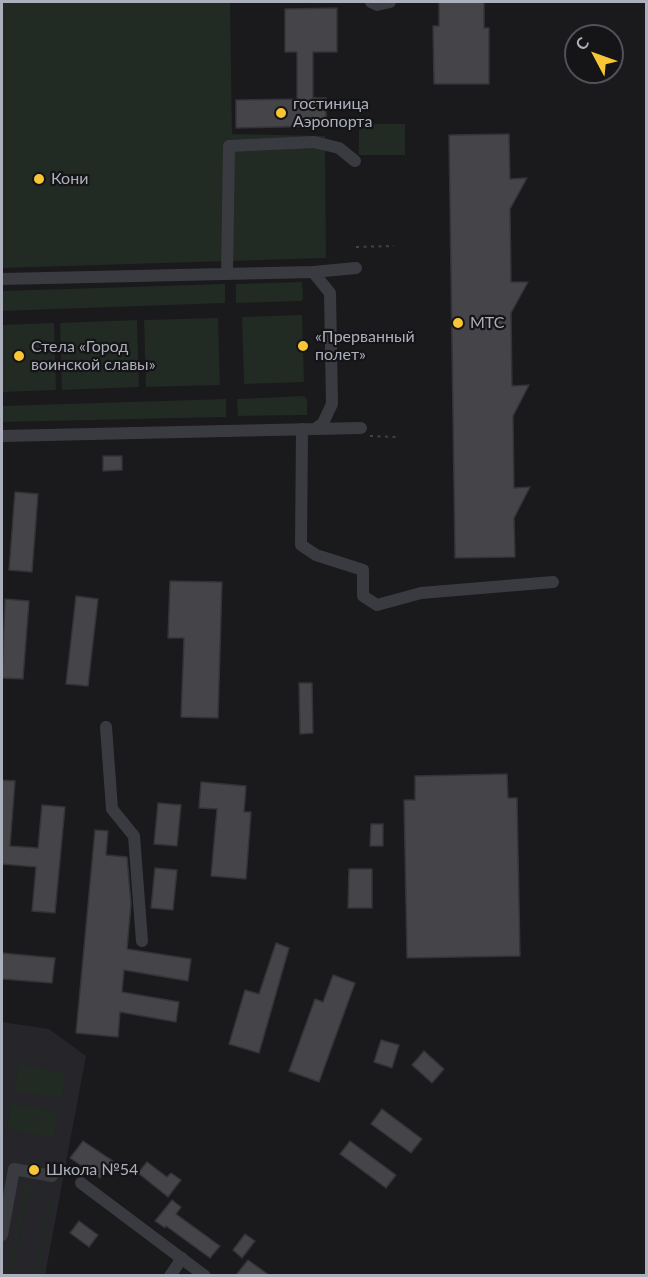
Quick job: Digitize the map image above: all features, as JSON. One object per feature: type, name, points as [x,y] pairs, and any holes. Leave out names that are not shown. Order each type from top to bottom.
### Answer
[{"type":"street","points":[[371,2],[378,5],[390,2]]},
{"type":"street","points":[[227,274],[229,146],[314,142],[339,148],[355,161]]},
{"type":"street","points":[[2,279],[313,272],[356,268]]},
{"type":"street","points":[[313,272],[330,293],[332,404],[323,423],[315,429]]},
{"type":"street","points":[[302,429],[301,545],[316,555],[363,570],[363,596],[377,605],[421,593],[553,582]]},
{"type":"street","points":[[2,436],[302,429],[361,432]]},
{"type":"street","points":[[106,727],[112,809],[134,836],[142,941]]},
{"type":"street","points":[[2,1235],[5,1197],[14,1169],[52,1176]]},
{"type":"street","points":[[81,1183],[205,1275]]},
{"type":"street","points":[[170,1275],[182,1258]]},
{"type":"path","points":[[356,247],[394,246]]},
{"type":"path","points":[[361,432],[397,437]]},
{"type":"shaded area","points":[[230,2],[232,134],[325,136],[326,258],[2,268],[2,3]]},
{"type":"shaded area","points":[[359,124],[405,124],[405,155],[359,155]]},
{"type":"shaded area","points":[[302,282],[303,299],[301,301],[236,303],[236,284]]},
{"type":"shaded area","points":[[225,284],[225,303],[2,311],[2,291]]},
{"type":"shaded area","points":[[302,315],[304,382],[244,384],[242,317]]},
{"type":"shaded area","points":[[218,318],[220,385],[146,387],[144,320]]},
{"type":"shaded area","points":[[137,320],[139,387],[62,390],[60,323]]},
{"type":"shaded area","points":[[54,323],[56,390],[2,392],[2,325]]},
{"type":"shaded area","points":[[304,396],[307,400],[307,415],[238,416],[237,399]]},
{"type":"shaded area","points":[[226,399],[226,417],[2,422],[2,406]]},
{"type":"shaded area","name":"Школа №54","points":[[2,1022],[49,1029],[86,1056],[45,1275],[2,1276]]},
{"type":"shaded area","points":[[19,1064],[66,1073],[61,1099],[14,1091]]},
{"type":"shaded area","points":[[11,1103],[59,1112],[54,1138],[7,1129]]},
{"type":"shaded area","points":[[25,1183],[28,1183],[27,1190],[36,1186],[45,1189],[52,1200],[36,1275],[34,1275],[49,1200],[45,1192],[38,1189],[32,1190],[26,1196],[11,1275],[8,1275]]},
{"type":"building","points":[[439,2],[484,2],[484,28],[489,28],[489,84],[434,84],[433,26],[439,26]]},
{"type":"building","points":[[337,8],[337,52],[313,52],[313,98],[326,98],[326,126],[236,128],[236,100],[297,99],[297,52],[285,52],[285,9]]},
{"type":"building","points":[[509,134],[510,179],[527,178],[510,209],[511,282],[528,282],[511,313],[512,386],[529,385],[513,416],[514,488],[530,487],[514,518],[515,557],[455,558],[449,135]]},
{"type":"building","points":[[103,456],[122,456],[122,470],[103,471]]},
{"type":"building","points":[[15,492],[38,494],[32,572],[9,570]]},
{"type":"building","points":[[170,581],[222,582],[218,718],[181,717],[184,638],[168,638]]},
{"type":"building","points":[[76,596],[98,599],[88,686],[66,684]]},
{"type":"building","points":[[5,599],[29,601],[23,679],[2,678]]},
{"type":"building","points":[[299,683],[312,683],[313,733],[300,734]]},
{"type":"building","points":[[507,774],[508,798],[517,798],[520,956],[407,958],[404,800],[415,800],[415,776]]},
{"type":"building","points":[[2,780],[15,781],[10,846],[38,848],[42,805],[65,807],[55,913],[32,911],[36,867],[2,864]]},
{"type":"building","points":[[201,782],[246,786],[244,812],[251,812],[246,879],[211,876],[217,809],[199,808]]},
{"type":"building","points":[[158,803],[181,805],[177,846],[154,844]]},
{"type":"building","points":[[371,824],[383,824],[383,846],[370,846]]},
{"type":"building","points":[[95,830],[108,831],[106,855],[127,857],[131,904],[127,949],[191,959],[188,981],[124,970],[122,992],[179,1002],[176,1022],[120,1012],[118,1037],[76,1033]]},
{"type":"building","points":[[155,868],[177,870],[173,910],[151,908]]},
{"type":"building","points":[[349,869],[372,869],[372,908],[348,908]]},
{"type":"building","points":[[276,943],[289,948],[259,1053],[229,1044],[245,990],[259,994]]},
{"type":"building","points":[[2,953],[55,958],[52,983],[2,979]]},
{"type":"building","points":[[333,975],[355,983],[319,1082],[289,1071],[315,999],[323,1002]]},
{"type":"building","points":[[381,1040],[399,1045],[392,1068],[374,1062]]},
{"type":"building","points":[[424,1051],[444,1069],[432,1083],[412,1065]]},
{"type":"building","points":[[382,1109],[422,1139],[411,1153],[371,1124]]},
{"type":"building","points":[[83,1141],[113,1161],[100,1178],[70,1158]]},
{"type":"building","points":[[350,1141],[396,1175],[386,1188],[340,1154]]},
{"type":"building","points":[[147,1162],[167,1177],[171,1173],[181,1180],[168,1197],[138,1173]]},
{"type":"building","points":[[172,1200],[181,1207],[176,1214],[220,1246],[210,1258],[166,1226],[165,1228],[155,1221]]},
{"type":"building","points":[[79,1221],[98,1235],[89,1247],[70,1233]]},
{"type":"building","points":[[245,1234],[255,1241],[242,1258],[233,1250]]},
{"type":"building","points":[[248,1260],[269,1275],[236,1275]]},
{"type":"place","name":"гостиница Аэропорта","points":[[281,113]]},
{"type":"place","name":"Кони","points":[[39,179]]},
{"type":"place","name":"МТС","points":[[458,323]]},
{"type":"place","name":"«Пpepвaнный пoлeт»","points":[[303,346]]},
{"type":"place","name":"Стела «Город воинской славы»","points":[[19,356]]},
{"type":"place","name":"Школа №54","points":[[34,1170]]}]
